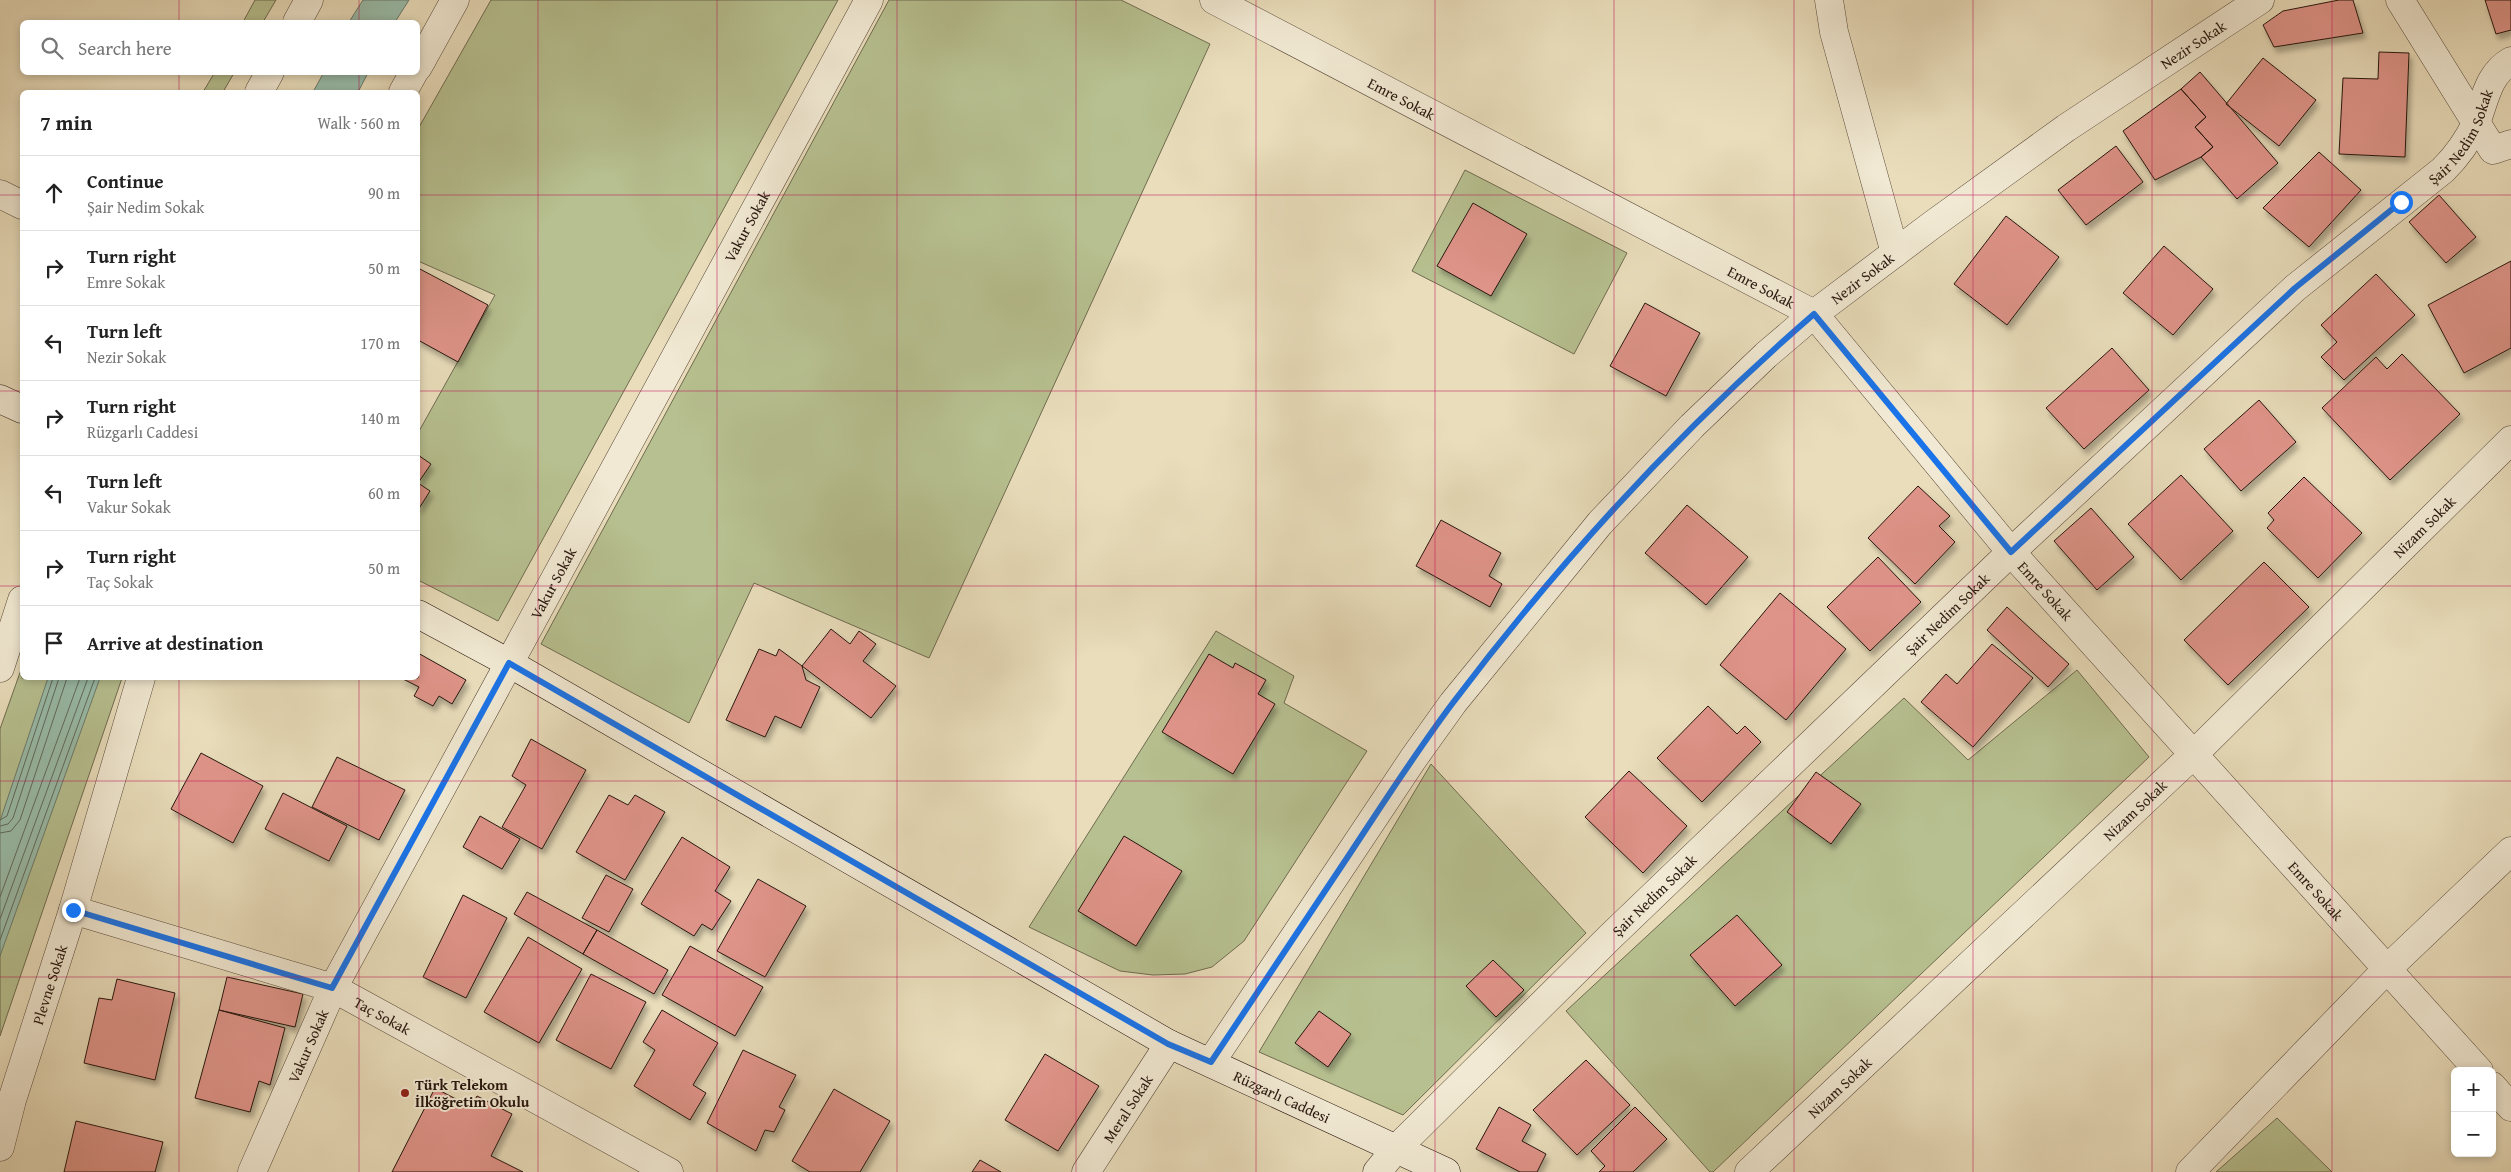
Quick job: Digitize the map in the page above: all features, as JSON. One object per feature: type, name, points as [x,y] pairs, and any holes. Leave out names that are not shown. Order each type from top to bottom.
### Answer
[{"type":"street","points":[[298,20],[309,0]]},
{"type":"street","points":[[420,63],[456,0]]},
{"type":"street","name":"Vakur Sokak","points":[[252,1172],[332,988],[869,0]]},
{"type":"street","name":"Emre Sokak","points":[[1214,0],[1814,314],[2011,552],[2475,1067]]},
{"type":"street","points":[[1829,0],[1834,32],[1895,253]]},
{"type":"street","name":"Nezir Sokak","points":[[1211,1062],[1413,759],[1453,703],[1600,523],[1692,426],[1766,355],[1814,314],[1895,253],[2066,128],[2260,0]]},
{"type":"street","points":[[2400,0],[2493,150],[2511,144]]},
{"type":"street","name":"Şair Nedim Sokak","points":[[1377,1172],[1395,1150],[1610,937],[2011,552],[2295,288],[2443,170],[2460,152],[2476,123],[2489,83],[2511,60]]},
{"type":"street","points":[[260,90],[268,75]]},
{"type":"street","points":[[404,90],[412,75]]},
{"type":"street","points":[[0,194],[20,204]]},
{"type":"street","points":[[0,399],[20,408]]},
{"type":"street","name":"Nizam Sokak","points":[[1749,1172],[2193,755],[2511,440]]},
{"type":"street","points":[[0,668],[20,606]]},
{"type":"street","name":"Rüzgarlı Caddesi","points":[[420,615],[509,663],[1168,1044],[1211,1062],[1395,1150],[1446,1172]]},
{"type":"street","name":"Plevne Sokak","points":[[0,1147],[12,1100],[73,910],[140,680]]},
{"type":"street","points":[[2190,1172],[2388,968],[2511,851]]},
{"type":"street","name":"Taç Sokak","points":[[73,910],[332,988],[669,1172]]},
{"type":"street","name":"Meral Sokak","points":[[1086,1172],[1168,1044]]},
{"type":"street","points":[[2496,1090],[2511,1107]]},
{"type":"shaded area","points":[[255,0],[276,0],[264,20],[244,20]]},
{"type":"shaded area","points":[[491,0],[838,0],[498,621],[420,581],[420,429],[495,295],[420,262],[420,125]]},
{"type":"shaded area","points":[[889,0],[1121,0],[1210,44],[929,658],[754,583],[689,723],[541,644]]},
{"type":"shaded area","points":[[213,75],[233,75],[224,90],[204,90]]},
{"type":"shaded area","points":[[1465,170],[1627,253],[1574,354],[1412,271]]},
{"type":"shaded area","points":[[1216,631],[1294,676],[1284,703],[1367,751],[1244,941],[1212,967],[1185,974],[1153,975],[1120,971],[1029,927]]},
{"type":"shaded area","points":[[2077,670],[2149,757],[1713,1172],[1710,1172],[1566,1011],[1904,698],[1968,760]]},
{"type":"shaded area","points":[[20,673],[20,680],[121,680],[0,1036],[0,729]]},
{"type":"shaded area","points":[[1431,764],[1586,933],[1403,1115],[1259,1052]]},
{"type":"shaded area","points":[[2277,1118],[2332,1172],[2216,1172]]},
{"type":"water","points":[[363,0],[409,0],[396,20],[350,20]]},
{"type":"water","points":[[322,75],[367,75],[359,90],[314,90]]},
{"type":"water","points":[[47,680],[99,680],[0,956],[0,821]]},
{"type":"building","points":[[2339,0],[2353,0],[2363,33],[2274,47],[2263,25],[2283,11]]},
{"type":"building","points":[[2485,0],[2511,0],[2511,30],[2496,34]]},
{"type":"building","points":[[2379,52],[2409,53],[2405,157],[2339,154],[2343,78],[2378,79]]},
{"type":"building","points":[[2263,58],[2316,100],[2279,146],[2226,104]]},
{"type":"building","points":[[2200,72],[2278,163],[2237,199],[2201,157],[2213,147],[2195,127],[2206,117],[2181,89]]},
{"type":"building","points":[[2181,89],[2206,117],[2195,127],[2213,147],[2201,157],[2155,180],[2123,131]]},
{"type":"building","points":[[2116,146],[2143,182],[2086,225],[2058,190]]},
{"type":"building","points":[[2319,152],[2361,190],[2309,247],[2263,208]]},
{"type":"building","points":[[2439,195],[2476,237],[2446,263],[2409,222]]},
{"type":"building","points":[[1473,203],[1527,234],[1491,296],[1437,266]]},
{"type":"building","points":[[2006,216],[2059,257],[2007,325],[1954,284]]},
{"type":"building","points":[[2164,246],[2213,289],[2173,335],[2123,293]]},
{"type":"building","points":[[2511,261],[2511,348],[2464,373],[2428,305]]},
{"type":"building","points":[[420,269],[488,305],[458,362],[420,341]]},
{"type":"building","points":[[2376,274],[2415,315],[2344,380],[2321,357],[2337,342],[2321,325]]},
{"type":"building","points":[[1645,303],[1700,333],[1666,396],[1610,366]]},
{"type":"building","points":[[2112,348],[2149,390],[2084,449],[2046,408]]},
{"type":"building","points":[[2402,354],[2460,414],[2390,480],[2322,408],[2376,357],[2387,369]]},
{"type":"building","points":[[2259,400],[2296,442],[2241,491],[2204,449]]},
{"type":"building","points":[[420,456],[431,464],[420,480]]},
{"type":"building","points":[[2181,475],[2233,531],[2181,580],[2128,524]]},
{"type":"building","points":[[2304,477],[2362,533],[2318,578],[2267,528],[2274,520],[2268,513]]},
{"type":"building","points":[[420,484],[430,491],[420,507]]},
{"type":"building","points":[[1918,486],[1950,516],[1939,526],[1955,542],[1915,584],[1868,538]]},
{"type":"building","points":[[1687,505],[1748,557],[1706,605],[1645,553]]},
{"type":"building","points":[[2091,508],[2134,557],[2097,590],[2054,541]]},
{"type":"building","points":[[1441,520],[1501,553],[1489,576],[1502,584],[1490,607],[1416,566]]},
{"type":"building","points":[[1878,557],[1921,602],[1870,651],[1827,607]]},
{"type":"building","points":[[2264,562],[2309,607],[2228,685],[2184,640]]},
{"type":"building","points":[[1780,593],[1846,649],[1786,720],[1720,665]]},
{"type":"building","points":[[2007,607],[2069,664],[2048,687],[1987,630]]},
{"type":"building","points":[[831,629],[850,644],[859,631],[876,644],[863,661],[896,686],[871,718],[802,666]]},
{"type":"building","points":[[1992,644],[2033,678],[1973,747],[1921,702],[1946,674],[1957,684]]},
{"type":"building","points":[[759,649],[776,656],[779,649],[802,666],[806,680],[820,687],[801,728],[775,716],[765,737],[726,720]]},
{"type":"building","points":[[420,654],[466,680],[452,704],[439,696],[433,706],[414,696],[419,687],[405,680],[420,680]]},
{"type":"building","points":[[1209,654],[1233,668],[1235,663],[1266,680],[1258,694],[1275,704],[1233,774],[1162,732]]},
{"type":"building","points":[[1708,706],[1737,734],[1745,726],[1761,742],[1702,802],[1657,758]]},
{"type":"building","points":[[531,739],[586,770],[542,849],[502,827],[526,785],[512,776]]},
{"type":"building","points":[[201,753],[263,786],[233,843],[171,809]]},
{"type":"building","points":[[337,757],[405,790],[379,840],[312,807]]},
{"type":"building","points":[[1629,771],[1687,826],[1643,873],[1585,817]]},
{"type":"building","points":[[1816,772],[1861,804],[1831,844],[1787,812]]},
{"type":"building","points":[[283,793],[347,826],[329,861],[265,829]]},
{"type":"building","points":[[609,795],[628,805],[635,795],[665,812],[625,880],[576,852]]},
{"type":"building","points":[[480,816],[520,839],[502,869],[463,847]]},
{"type":"building","points":[[1124,836],[1182,871],[1136,946],[1078,911]]},
{"type":"building","points":[[682,837],[730,867],[715,891],[731,901],[712,930],[702,924],[694,936],[641,904]]},
{"type":"building","points":[[606,875],[633,889],[609,932],[582,918]]},
{"type":"building","points":[[758,879],[806,906],[765,977],[717,951]]},
{"type":"building","points":[[527,892],[597,930],[583,954],[514,914]]},
{"type":"building","points":[[463,895],[507,918],[466,998],[423,977]]},
{"type":"building","points":[[1737,915],[1782,965],[1735,1006],[1690,955]]},
{"type":"building","points":[[597,930],[668,970],[654,994],[583,954]]},
{"type":"building","points":[[528,937],[582,969],[539,1043],[484,1012]]},
{"type":"building","points":[[690,946],[763,987],[735,1036],[662,995]]},
{"type":"building","points":[[1493,960],[1524,990],[1496,1017],[1466,986]]},
{"type":"building","points":[[591,974],[646,1002],[611,1069],[556,1040]]},
{"type":"building","points":[[227,977],[303,994],[295,1027],[219,1010]]},
{"type":"building","points":[[117,979],[175,993],[155,1080],[84,1063],[99,998],[112,1000]]},
{"type":"building","points":[[219,1010],[285,1028],[270,1085],[259,1081],[250,1112],[195,1098]]},
{"type":"building","points":[[662,1010],[718,1043],[693,1085],[706,1093],[690,1120],[634,1086],[655,1050],[643,1042]]},
{"type":"building","points":[[1319,1011],[1351,1034],[1328,1067],[1295,1043]]},
{"type":"building","points":[[743,1050],[796,1075],[779,1107],[785,1110],[774,1132],[765,1130],[756,1151],[707,1123]]},
{"type":"building","points":[[1045,1054],[1099,1086],[1058,1151],[1005,1120]]},
{"type":"building","points":[[1586,1060],[1630,1105],[1577,1155],[1533,1110]]},
{"type":"building","points":[[435,1088],[471,1107],[477,1096],[512,1114],[491,1156],[523,1172],[392,1172]]},
{"type":"building","points":[[834,1089],[890,1121],[860,1172],[810,1172],[792,1161]]},
{"type":"building","points":[[1499,1107],[1531,1125],[1522,1141],[1546,1154],[1537,1172],[1520,1172],[1476,1149]]},
{"type":"building","points":[[1635,1107],[1667,1139],[1633,1172],[1599,1172],[1605,1166],[1591,1151]]},
{"type":"building","points":[[76,1121],[163,1142],[155,1172],[64,1172]]},
{"type":"building","points":[[980,1160],[1001,1172],[972,1172]]},
{"type":"place","name":"Türk Telekom İlköğretim Okulu","points":[[405,1093]]},
{"type":"route","points":[[73,910],[332,988],[509,663],[1168,1044],[1211,1062],[1413,759],[1453,703],[1526,612],[1600,523],[1692,426],[1766,355],[1814,314],[2011,552],[2295,288],[2401,202]]}]
